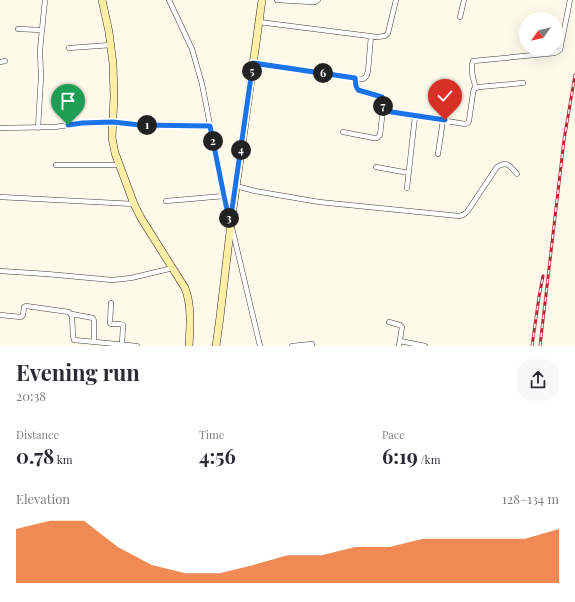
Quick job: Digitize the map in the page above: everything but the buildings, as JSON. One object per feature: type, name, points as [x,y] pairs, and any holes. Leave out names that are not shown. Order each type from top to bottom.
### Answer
[{"type":"street","points":[[38,128],[41,78],[40,50],[45,0]]},
{"type":"street","points":[[102,0],[111,45],[113,64],[113,146],[118,165],[134,204],[148,231],[185,288],[188,296],[190,316],[189,346]]},
{"type":"street","points":[[169,0],[188,40],[202,84],[224,196],[260,346]]},
{"type":"street","points":[[216,346],[230,223],[262,0]]},
{"type":"street","points":[[277,0],[312,2],[318,0]]},
{"type":"street","points":[[259,22],[371,36],[383,36],[387,35],[396,0]]},
{"type":"street","points":[[460,17],[464,0]]},
{"type":"street","points":[[383,109],[385,111],[415,116],[465,124],[468,123],[471,114],[473,93],[474,89],[476,88],[471,65],[473,61],[558,52],[561,48],[570,0]]},
{"type":"street","points":[[18,29],[42,30]]},
{"type":"street","points":[[253,63],[363,79],[367,75],[371,36]]},
{"type":"street","points":[[69,48],[111,45]]},
{"type":"street","points":[[343,132],[374,138],[380,135],[383,109],[382,97],[358,90],[355,78]]},
{"type":"street","points":[[476,88],[523,82]]},
{"type":"street","points":[[407,188],[415,116]]},
{"type":"street","points":[[438,154],[442,120]]},
{"type":"street","points":[[0,128],[61,127],[82,123],[113,122],[140,125],[210,126]]},
{"type":"street","points":[[236,186],[255,191],[319,202],[459,216],[467,212],[497,167],[501,164],[508,164],[517,174]]},
{"type":"street","points":[[56,165],[118,165]]},
{"type":"street","points":[[376,167],[409,174]]},
{"type":"street","points":[[166,201],[224,196]]},
{"type":"street","points":[[0,197],[134,204]]},
{"type":"street","points":[[0,271],[112,280],[131,278],[173,268]]},
{"type":"street","points":[[111,302],[110,323],[120,324],[123,326],[122,345]]},
{"type":"street","points":[[0,315],[21,317],[23,315],[24,307],[26,306],[70,312],[72,314],[94,318],[94,342]]},
{"type":"street","points":[[72,314],[73,338],[76,340],[137,346]]},
{"type":"street","points":[[388,322],[401,326],[402,329],[399,344],[425,346]]},
{"type":"street","points":[[292,346],[312,344]]},
{"type":"railway","points":[[540,346],[564,140],[575,75]]},
{"type":"railway","points":[[532,346],[543,276]]},
{"type":"route","points":[[68,125],[113,122],[140,125],[210,126],[230,223],[253,63],[355,78],[358,90],[383,98],[383,109],[385,111],[445,120]]}]
